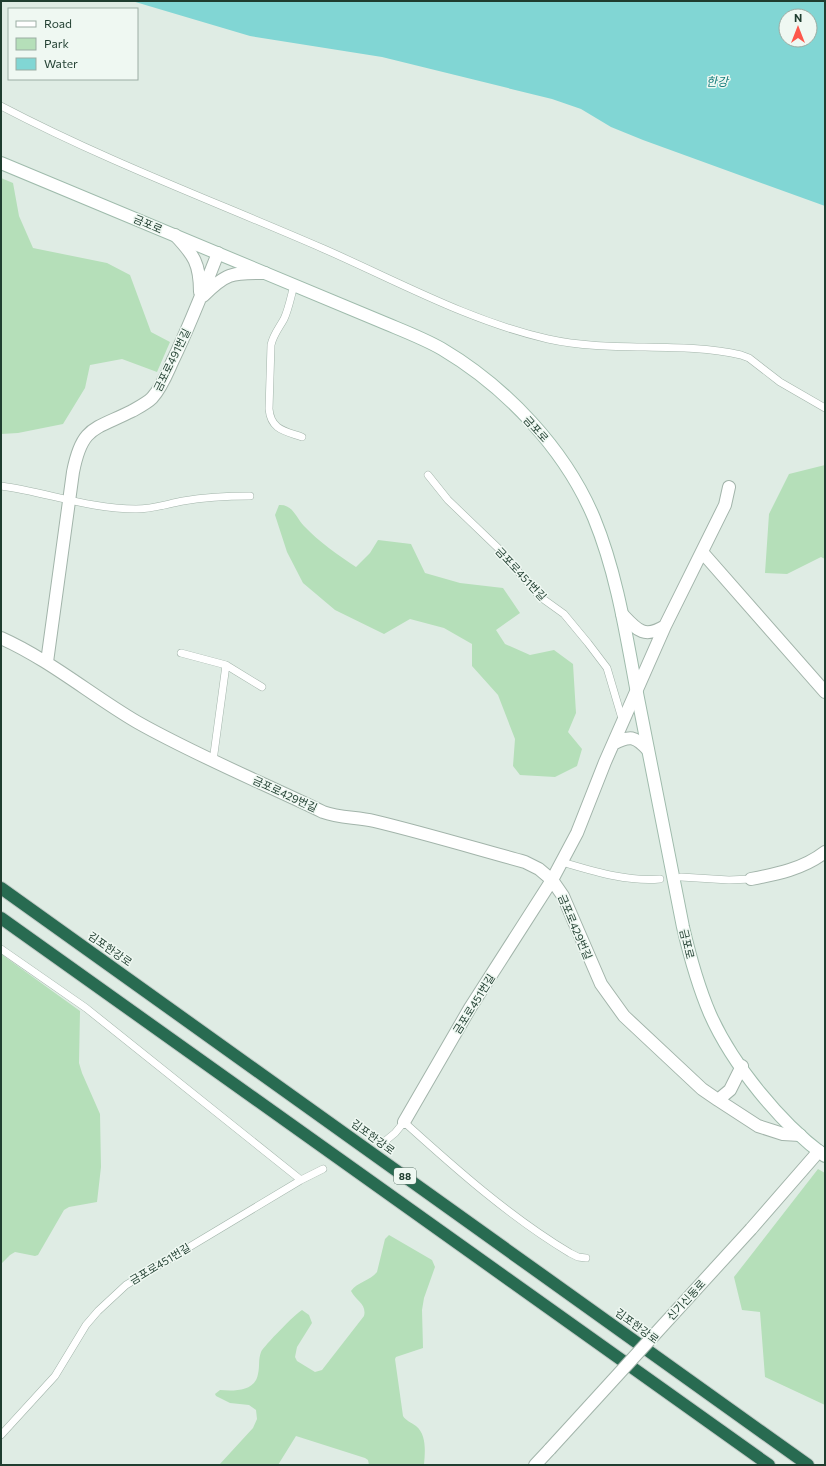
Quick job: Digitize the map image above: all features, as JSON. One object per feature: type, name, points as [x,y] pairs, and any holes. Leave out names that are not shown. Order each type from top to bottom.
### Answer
[{"type":"highway","name":"김포한강로","points":[[1,888],[808,1465]]},
{"type":"highway","name":"88","points":[[1,918],[769,1465]]},
{"type":"street","name":"금포로","points":[[1,163],[267,273],[440,348],[472,369],[494,386],[514,405],[551,446],[568,471],[594,518],[605,548],[622,614],[690,958],[711,1016],[742,1066],[770,1104],[800,1136],[822,1154]]},
{"type":"street","points":[[175,235],[190,250],[195,258],[200,277],[200,300]]},
{"type":"street","name":"금포로491번길","points":[[47,662],[77,453],[81,443],[87,434],[152,399],[164,381],[200,300],[218,253]]},
{"type":"street","points":[[200,300],[216,284],[230,274],[267,273]]},
{"type":"street","points":[[636,691],[665,626],[724,505],[728,486]]},
{"type":"street","points":[[702,552],[825,692]]},
{"type":"street","points":[[622,614],[635,628],[642,632],[656,632],[665,626]]},
{"type":"street","name":"금포로429번길","points":[[1,638],[47,662],[138,723],[213,761],[333,816],[373,821],[525,862],[539,869],[552,880],[563,896],[591,965],[611,1001],[624,1016],[702,1089],[718,1100],[758,1126],[783,1134],[800,1136]]},
{"type":"street","name":"금포로451번길","points":[[404,1122],[470,1008],[562,862],[577,832],[636,691]]},
{"type":"street","points":[[613,744],[624,738],[631,738],[638,740],[648,750]]},
{"type":"street","points":[[751,879],[795,869],[810,862],[825,852]]},
{"type":"street","points":[[718,1100],[730,1090],[742,1066]]},
{"type":"street","name":"신기신동로","points":[[535,1465],[751,1229],[822,1154]]},
{"type":"lane","points":[[1,106],[147,175],[343,257],[473,315],[514,330],[570,343],[679,348],[741,355],[749,358],[780,382],[825,408]]},
{"type":"lane","points":[[294,285],[283,320],[273,335],[271,345],[269,409],[270,418],[275,425],[302,437]]},
{"type":"lane","name":"금포로451번길","points":[[428,475],[448,500],[498,548],[539,596],[564,614],[588,642],[607,668],[623,722]]},
{"type":"lane","points":[[1,486],[18,488],[70,501],[104,507],[144,509],[214,497],[250,496]]},
{"type":"lane","points":[[181,653],[226,665],[262,687]]},
{"type":"lane","points":[[213,761],[226,665]]},
{"type":"lane","points":[[562,862],[619,876],[649,880],[660,879]]},
{"type":"lane","points":[[681,877],[729,880],[751,879]]},
{"type":"lane","points":[[1,949],[86,1008],[301,1180]]},
{"type":"lane","points":[[404,1122],[450,1163],[518,1219],[570,1253],[586,1258]]},
{"type":"lane","name":"금포로451번길","points":[[384,1142],[395,1133],[404,1122]]},
{"type":"lane","name":"금포로451번길","points":[[1,1435],[55,1376],[86,1325],[98,1311],[126,1285],[301,1180],[323,1170]]},
{"type":"green space","points":[[1,178],[13,183],[19,216],[33,248],[107,263],[130,275],[151,332],[170,342],[157,372],[122,359],[90,365],[85,388],[63,424],[18,433],[1,434]]},
{"type":"green space","points":[[825,465],[825,559],[821,557],[787,574],[765,573],[769,514],[789,474]]},
{"type":"green space","points":[[279,505],[284,505],[291,509],[301,523],[316,537],[356,567],[370,553],[378,540],[411,544],[425,573],[460,583],[503,588],[520,613],[496,630],[505,644],[530,655],[554,650],[573,664],[576,713],[568,732],[582,749],[577,766],[555,777],[520,775],[513,766],[515,739],[498,695],[472,666],[472,644],[444,628],[410,619],[384,634],[335,610],[303,583],[287,552],[275,515]]},
{"type":"green space","points":[[1,954],[80,1011],[79,1063],[100,1114],[101,1167],[97,1202],[69,1207],[64,1210],[38,1255],[35,1256],[15,1252],[1,1264]]},
{"type":"green space","points":[[818,1169],[825,1173],[825,1405],[765,1377],[760,1312],[742,1310],[734,1277]]},
{"type":"green space","points":[[389,1235],[432,1260],[435,1267],[424,1298],[422,1310],[423,1348],[396,1357],[395,1359],[403,1416],[416,1426],[422,1434],[424,1439],[424,1465],[369,1465],[368,1460],[365,1458],[296,1436],[278,1465],[219,1465],[253,1428],[257,1419],[256,1410],[249,1405],[230,1403],[216,1396],[215,1394],[220,1390],[243,1389],[253,1384],[258,1374],[261,1352],[280,1330],[302,1310],[309,1315],[312,1323],[297,1347],[295,1357],[297,1361],[315,1372],[322,1370],[364,1316],[365,1312],[363,1305],[351,1291],[371,1278],[377,1272],[385,1239]]},
{"type":"water","name":"한강","points":[[132,1],[825,1],[825,206],[643,140],[611,127],[581,109],[552,99],[382,57],[250,36]]}]
